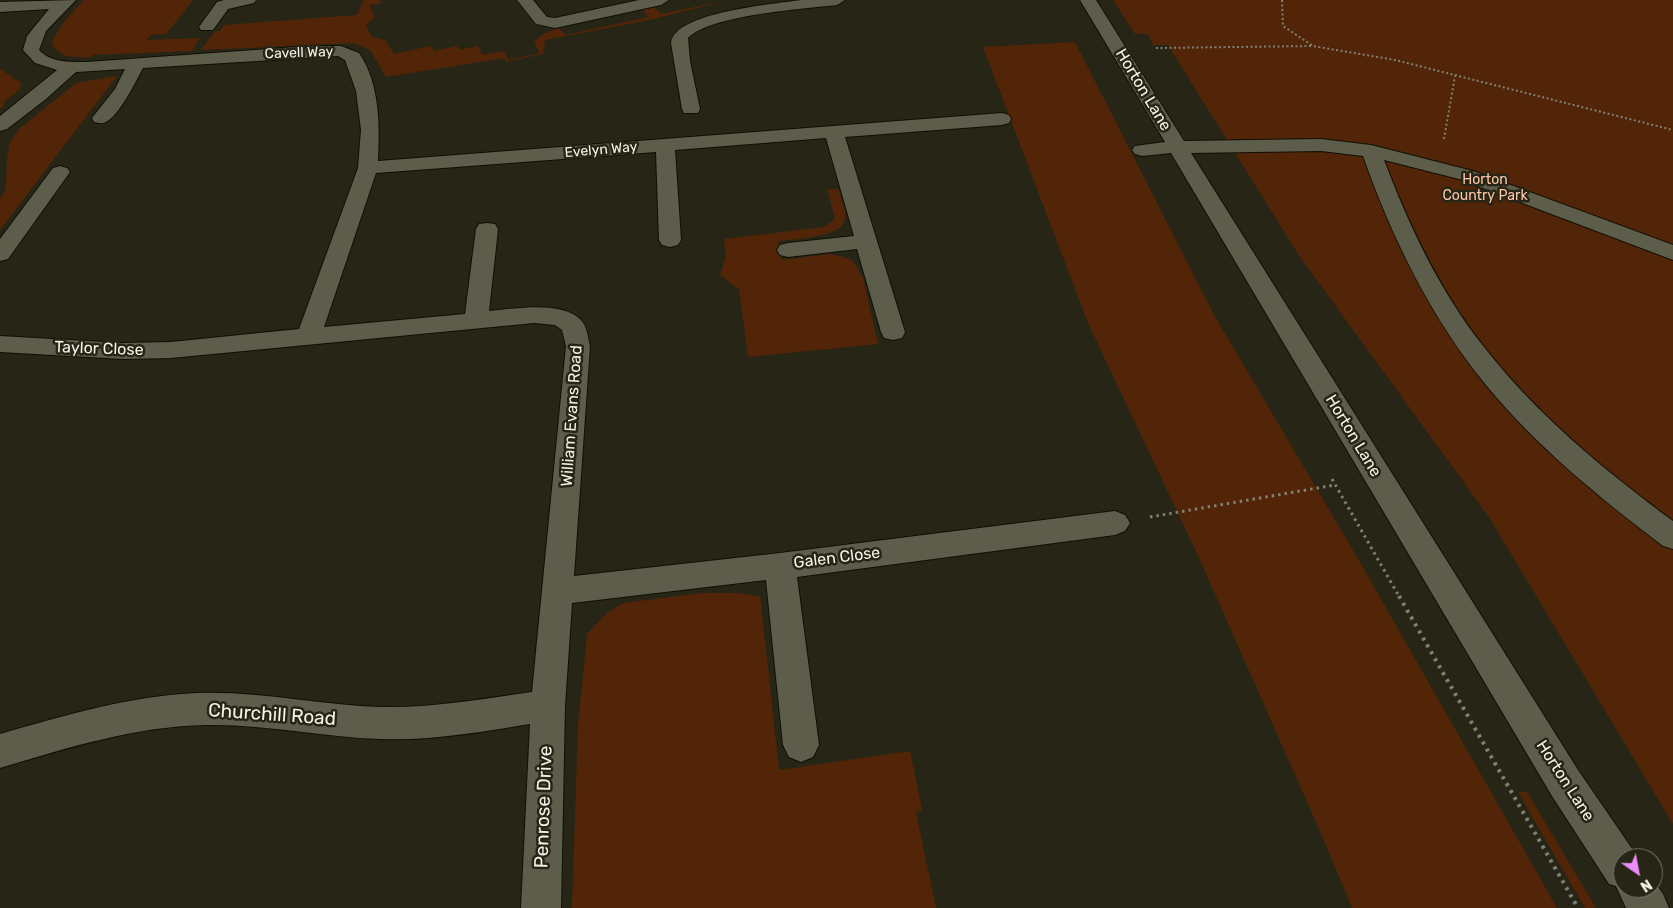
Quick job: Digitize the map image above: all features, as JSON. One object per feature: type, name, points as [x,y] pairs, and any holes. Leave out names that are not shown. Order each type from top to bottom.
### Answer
[{"type":"street","points":[[207,27],[223,5],[248,0]]},
{"type":"street","points":[[525,0],[539,18],[545,22],[561,22],[661,0]]},
{"type":"street","points":[[691,109],[680,46],[681,34],[688,28],[711,19],[836,0]]},
{"type":"street","name":"Horton Lane","points":[[1088,0],[1565,783],[1613,855]]},
{"type":"street","points":[[0,7],[66,2]]},
{"type":"street","name":"Cavell Way","points":[[66,2],[37,33],[31,50],[40,59],[72,66],[136,64],[311,51],[341,52],[353,57],[365,91],[370,130],[368,168],[309,336]]},
{"type":"street","points":[[102,118],[123,91],[136,64]]},
{"type":"street","points":[[0,125],[40,95],[72,66]]},
{"type":"street","name":"Evelyn Way","points":[[368,168],[1002,119]]},
{"type":"street","points":[[834,132],[893,332]]},
{"type":"street","points":[[666,145],[670,240]]},
{"type":"street","points":[[1142,150],[1177,147],[1320,145],[1371,151],[1439,166],[1532,198],[1673,253]]},
{"type":"street","points":[[1371,151],[1390,205],[1438,296],[1474,352],[1541,427],[1599,478],[1673,537]]},
{"type":"street","points":[[0,254],[60,172]]},
{"type":"street","points":[[476,320],[487,229]]},
{"type":"street","points":[[788,250],[866,241]]},
{"type":"street","name":"William Evans Road","points":[[198,349],[309,336],[534,315],[552,316],[570,323],[577,333],[578,346],[548,706]]},
{"type":"street","name":"Taylor Close","points":[[0,344],[123,351],[198,349]]},
{"type":"street","name":"Galen Close","points":[[558,591],[780,566],[1115,523]]},
{"type":"street","points":[[780,566],[801,745]]},
{"type":"street","name":"Churchill Road","points":[[0,751],[113,722],[182,710],[234,710],[398,723],[435,721],[548,706]]},
{"type":"street","name":"Penrose Drive","points":[[541,908],[548,706]]},
{"type":"path","points":[[1282,0],[1283,26],[1295,36],[1313,46]]},
{"type":"path","points":[[1156,48],[1313,46],[1395,60],[1673,130]]},
{"type":"path","points":[[1439,166],[1455,76]]},
{"type":"path","points":[[1115,523],[1335,485]]},
{"type":"green space","points":[[84,0],[193,0],[166,34],[151,35],[147,40],[200,38],[192,51],[93,55],[89,58],[66,56],[54,48],[52,41],[64,22]]},
{"type":"green space","points":[[364,0],[380,0],[382,3],[369,5],[375,17],[366,25],[372,37],[385,40],[394,54],[431,46],[434,51],[457,46],[460,50],[477,46],[483,55],[503,51],[509,60],[540,53],[534,42],[545,33],[559,28],[565,35],[649,17],[642,9],[654,7],[661,14],[729,0],[649,20],[545,40],[543,54],[506,62],[504,58],[386,77],[370,50],[354,43],[201,50],[214,32],[220,31],[224,25],[357,15]]},
{"type":"green space","name":"Horton Country Park","points":[[1113,0],[1673,0],[1673,824],[1489,517],[1298,254],[1168,45],[1153,45],[1148,34],[1135,34]]},
{"type":"green space","points":[[1075,42],[1214,315],[1360,562],[1557,908],[1352,908],[1200,560],[1088,323],[983,47]]},
{"type":"green space","points":[[0,69],[21,83],[20,89],[4,102],[4,106],[0,109]]},
{"type":"green space","points":[[117,76],[0,230],[0,199],[6,189],[7,158],[10,142],[19,129],[76,83]]},
{"type":"green space","points":[[827,189],[838,189],[845,212],[845,219],[842,225],[826,234],[778,241],[782,260],[828,254],[841,256],[853,261],[863,278],[878,344],[748,357],[739,289],[720,275],[726,256],[724,239],[824,227],[835,219]]},
{"type":"green space","points":[[701,593],[736,593],[760,596],[779,770],[910,751],[922,810],[916,812],[936,908],[572,908],[578,724],[587,634],[608,612],[624,603]]},
{"type":"green space","points":[[1518,792],[1527,792],[1596,908],[1585,908]]}]
